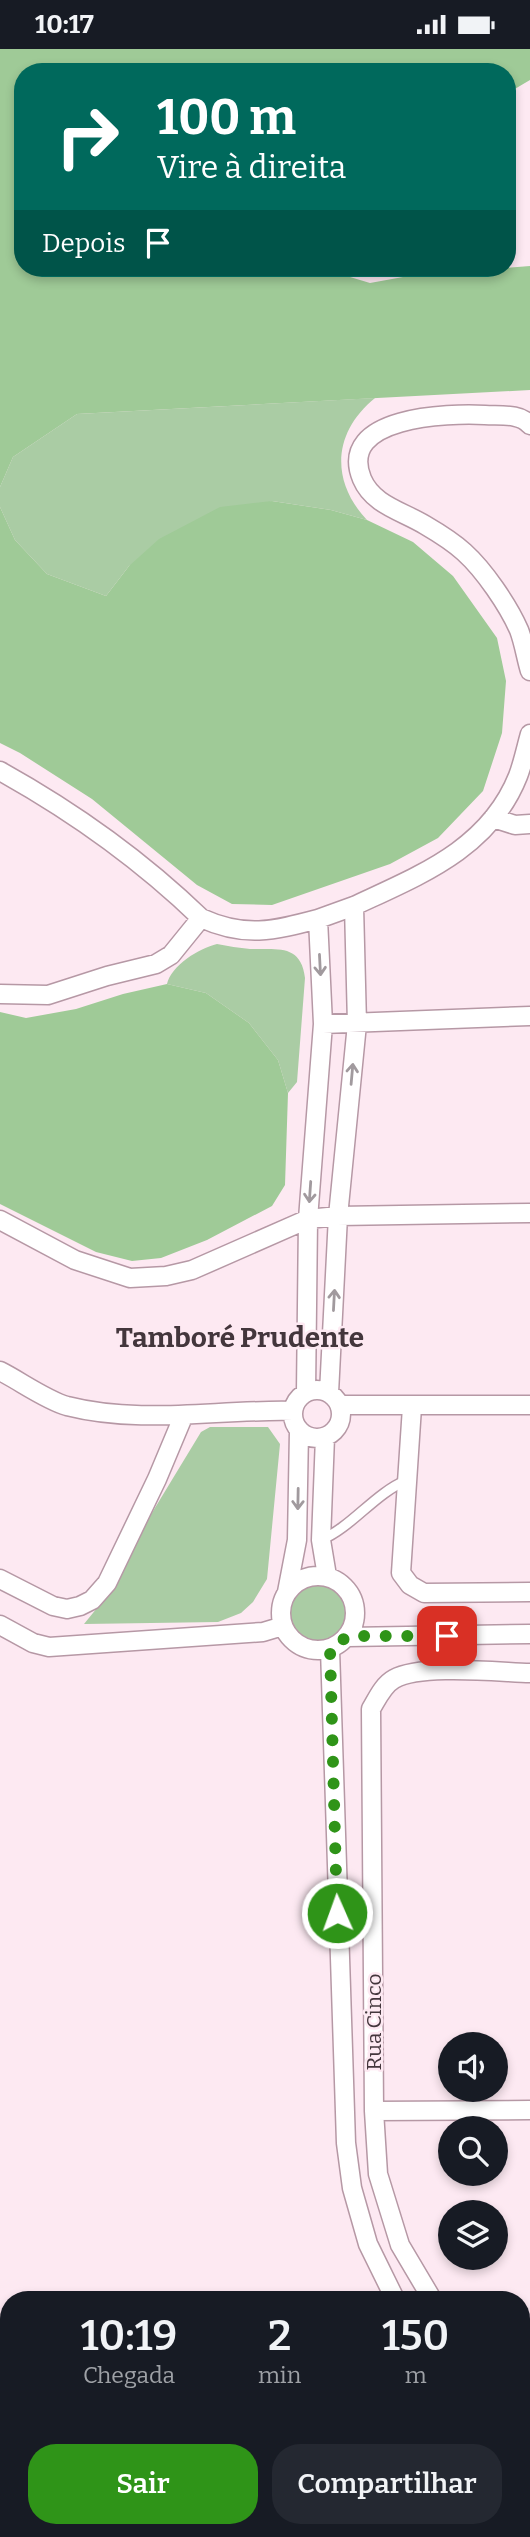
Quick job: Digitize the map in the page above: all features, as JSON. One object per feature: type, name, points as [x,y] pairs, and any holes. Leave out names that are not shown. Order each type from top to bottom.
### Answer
[{"type":"street","points":[[530,425],[515,417],[454,414],[401,421],[382,429],[366,441],[358,461],[362,478],[373,497],[425,525],[464,552],[497,592],[519,630],[530,671]]},
{"type":"street","points":[[0,771],[46,796],[107,840],[201,918],[223,928],[244,932],[273,931],[354,906],[439,866],[465,848],[493,818],[518,777],[530,734]]},
{"type":"street","points":[[493,818],[515,825],[530,824]]},
{"type":"street","points":[[299,1430],[312,1438],[326,1437],[334,1432],[341,1415],[334,1399],[338,1216],[357,1024],[354,906]]},
{"type":"street","points":[[0,995],[48,995],[156,964],[171,955],[201,918]]},
{"type":"street","points":[[306,1392],[308,1219],[323,1024],[318,919]]},
{"type":"street","points":[[323,1024],[530,1016]]},
{"type":"street","points":[[0,1220],[75,1260],[130,1278],[166,1276],[192,1270],[308,1219],[338,1216],[530,1213]]},
{"type":"street","points":[[0,1371],[64,1405],[144,1416],[293,1411]]},
{"type":"street","points":[[287,1592],[304,1578],[327,1576],[339,1581],[354,1601],[356,1613],[354,1626],[348,1636],[330,1649],[318,1651],[297,1644],[283,1626],[282,1603],[287,1592],[297,1540],[299,1430],[293,1418],[293,1411],[299,1397],[314,1390],[334,1399],[411,1407],[530,1405]]},
{"type":"street","points":[[411,1407],[401,1573],[410,1585],[424,1593],[530,1592]]},
{"type":"street","points":[[0,1579],[53,1606],[67,1609],[80,1607],[92,1600],[107,1583],[157,1479],[183,1416]]},
{"type":"street","points":[[326,1437],[321,1540],[327,1576]]},
{"type":"street","points":[[0,1625],[33,1643],[49,1647],[263,1632],[283,1626]]},
{"type":"street","points":[[348,1636],[530,1634]]},
{"type":"street","points":[[330,1649],[346,2144],[352,2188],[368,2243],[391,2291]]},
{"type":"street","name":"Rua Cinco","points":[[427,2291],[400,2245],[378,2174],[374,2111],[371,1709],[380,1693],[393,1679],[419,1671],[530,1672]]},
{"type":"street","points":[[374,2111],[530,2110]]},
{"type":"lane","points":[[321,1540],[338,1533],[393,1486],[407,1480]]},
{"type":"green space","points":[[0,49],[530,49],[530,80],[516,88],[516,63],[14,63],[14,277],[350,277],[370,283],[403,277],[516,277],[516,267],[530,266],[530,390],[77,414],[13,457],[0,487]]},
{"type":"green space","points":[[375,398],[361,411],[351,426],[341,457],[347,489],[367,520],[331,510],[272,501],[129,566],[106,596],[47,574],[15,540],[0,507],[0,487],[13,457],[77,414]]},
{"type":"green space","points":[[272,501],[331,510],[367,520],[413,542],[453,576],[497,638],[506,681],[502,733],[483,791],[438,838],[390,864],[272,905],[232,904],[197,885],[92,799],[0,743],[0,507],[15,540],[47,574],[106,596],[129,566],[159,539],[220,507]]},
{"type":"green space","points":[[217,944],[286,951],[293,954],[303,967],[305,978],[297,1082],[288,1093],[278,1060],[249,1023],[206,993],[167,984],[180,964],[202,949]]},
{"type":"green space","points":[[167,984],[206,993],[249,1023],[278,1060],[288,1093],[285,1185],[272,1206],[207,1240],[161,1258],[132,1261],[96,1252],[0,1204],[0,1012],[26,1018],[76,1009]]},
{"type":"green space","points":[[210,1427],[268,1427],[280,1444],[267,1579],[253,1602],[241,1613],[218,1622],[84,1624],[106,1597],[147,1521],[201,1432]]},
{"type":"green space","points":[[312,1584],[324,1584],[339,1592],[347,1607],[347,1619],[339,1634],[324,1642],[312,1642],[297,1634],[289,1619],[289,1607],[297,1592]]},
{"type":"district","name":"Tamboré Prudente","points":[[240,1337]]},
{"type":"route","points":[[337,1913],[330,1649],[348,1636],[447,1636]]}]
